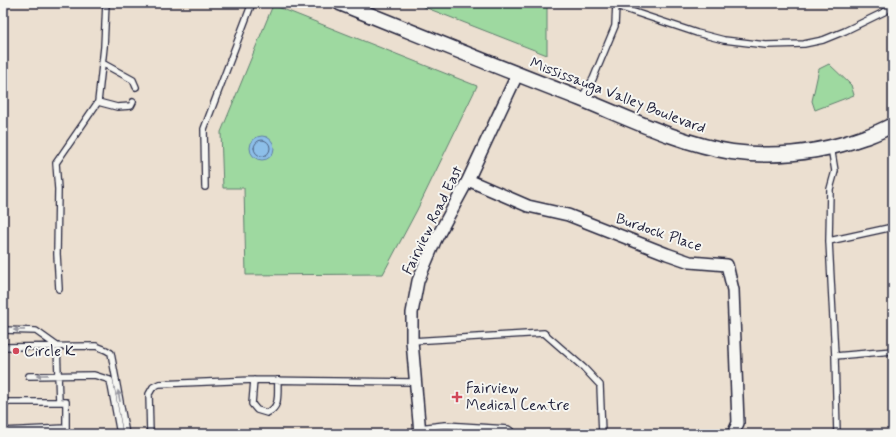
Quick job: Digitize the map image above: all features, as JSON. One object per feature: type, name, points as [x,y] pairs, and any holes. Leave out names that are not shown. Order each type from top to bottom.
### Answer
[{"type":"street","name":"Mississauga Valley Boulevard","points":[[340,3],[649,127],[705,146],[732,152],[761,154],[800,153],[831,147],[866,137],[893,125]]},
{"type":"street","name":"Fairview Road East","points":[[419,431],[412,341],[412,313],[418,281],[435,241],[468,180],[517,75]]},
{"type":"street","name":"Burdock Place","points":[[468,180],[528,206],[568,215],[690,262],[727,265],[733,290],[737,385],[738,423],[733,434]]},
{"type":"lane","points":[[59,289],[57,254],[58,189],[56,163],[98,102],[106,3]]},
{"type":"lane","points":[[205,187],[204,129],[252,3]]},
{"type":"lane","points":[[581,100],[595,73],[615,26],[616,4],[697,33],[724,40],[766,45],[804,44],[824,40],[845,32],[886,10],[893,4]]},
{"type":"lane","points":[[102,63],[133,80],[136,87]]},
{"type":"lane","points":[[98,102],[117,107],[130,106],[133,102]]},
{"type":"lane","points":[[831,147],[835,171],[830,189],[829,242],[835,356],[837,434]]},
{"type":"lane","points":[[829,242],[893,226]]},
{"type":"lane","points":[[3,330],[36,330],[57,346]]},
{"type":"lane","points":[[412,341],[544,333],[584,368],[600,385],[602,434]]},
{"type":"lane","points":[[57,346],[59,402]]},
{"type":"lane","points":[[3,347],[96,346],[106,350],[110,353],[126,434]]},
{"type":"lane","points":[[835,356],[893,351]]},
{"type":"lane","points":[[30,376],[94,375],[110,380],[120,434]]},
{"type":"lane","points":[[254,380],[252,404],[257,410],[267,413],[273,410],[277,405],[278,380]]},
{"type":"lane","points":[[150,434],[149,394],[156,385],[254,380],[415,382]]},
{"type":"lane","points":[[3,402],[66,402],[66,431],[3,431]]},
{"type":"lane","points":[[419,431],[445,425],[508,429],[515,434]]},
{"type":"green space","points":[[414,3],[547,3],[547,55]]},
{"type":"green space","points":[[273,5],[477,86],[417,210],[383,274],[246,275],[244,188],[223,188],[221,132]]},
{"type":"green space","points":[[829,64],[851,85],[854,95],[815,110],[812,101],[819,69]]},
{"type":"water","points":[[262,136],[271,139],[274,148],[271,157],[262,160],[253,157],[250,148],[253,139]]},
{"type":"place","name":"Circle K","points":[[16,351]]},
{"type":"place","name":"Fairview Medical Centre","points":[[457,397]]}]
